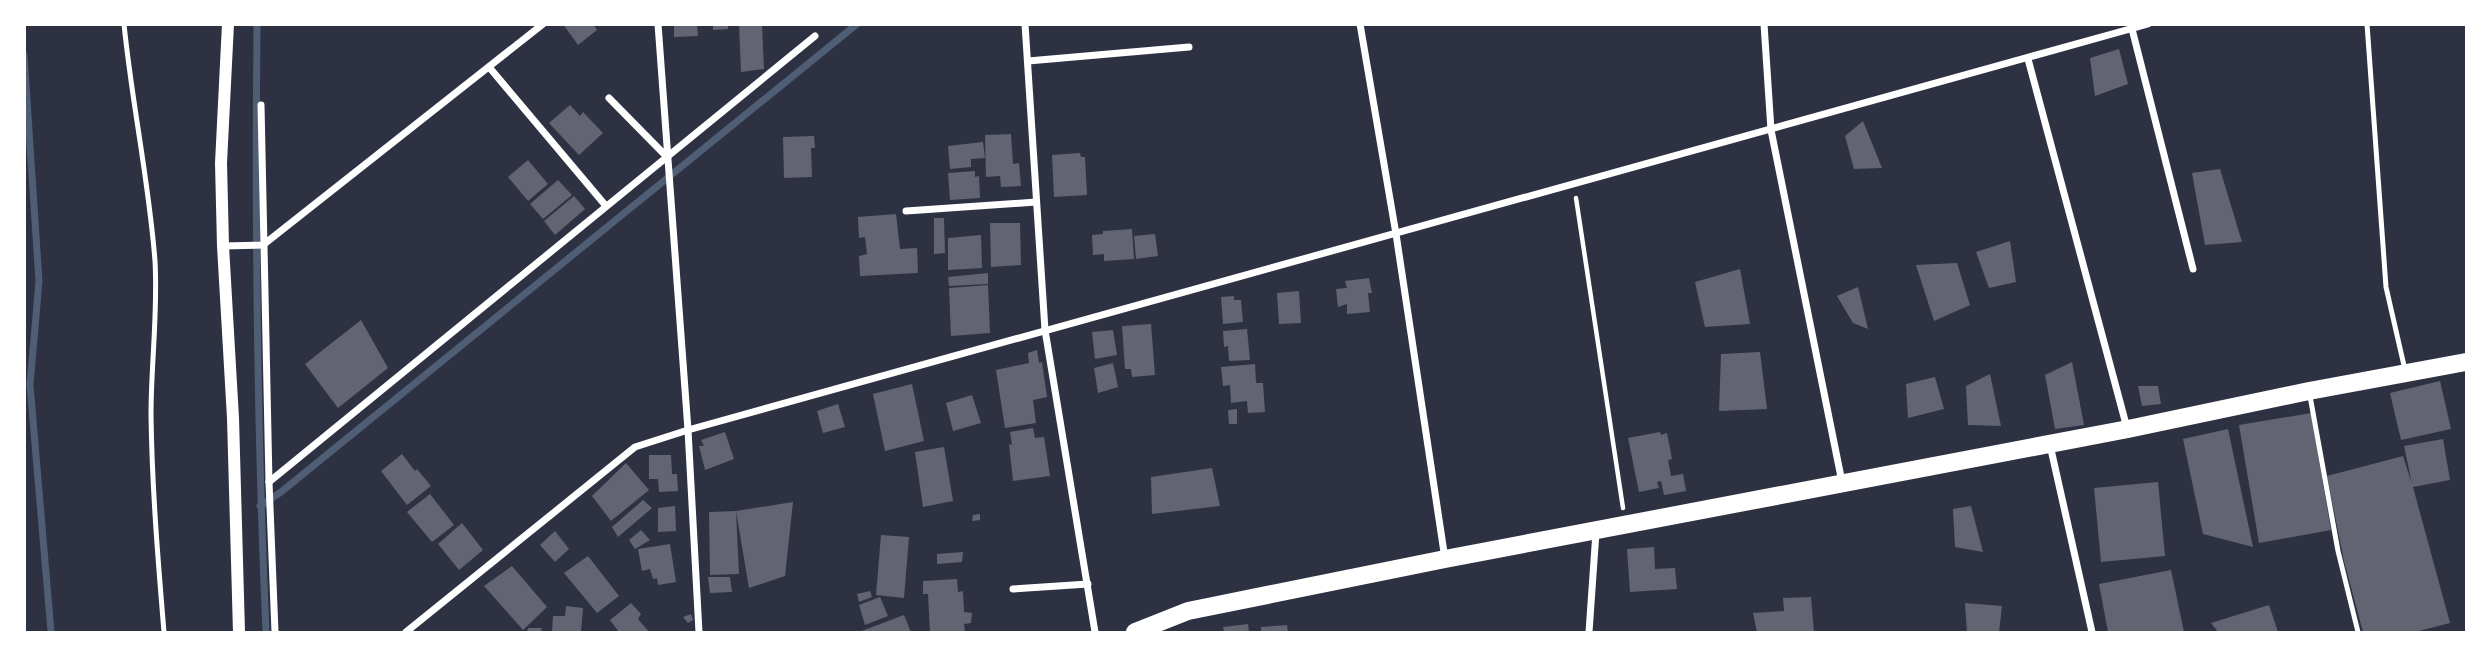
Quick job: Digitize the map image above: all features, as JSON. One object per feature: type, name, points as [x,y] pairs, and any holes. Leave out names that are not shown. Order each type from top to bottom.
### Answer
[{"type":"highway","points":[[1135,632],[1188,611],[2466,362]]},
{"type":"street","points":[[228,24],[221,163],[233,418],[239,632]]},
{"type":"street","points":[[223,246],[263,245],[543,24]]},
{"type":"street","points":[[658,24],[688,430],[699,632]]},
{"type":"street","points":[[1025,24],[1045,330],[1095,632]]},
{"type":"street","points":[[1360,24],[1396,234],[1445,559]]},
{"type":"street","points":[[1764,24],[1771,130],[1843,483]]},
{"type":"street","points":[[406,632],[635,447],[1045,330],[2148,24]]},
{"type":"street","points":[[2132,27],[2193,269]]},
{"type":"street","points":[[269,482],[815,36]]},
{"type":"street","points":[[1028,61],[1189,47]]},
{"type":"street","points":[[2028,59],[2128,429]]},
{"type":"street","points":[[489,67],[606,206]]},
{"type":"street","points":[[609,98],[667,156]]},
{"type":"street","points":[[261,105],[275,632]]},
{"type":"street","points":[[905,211],[1036,202]]},
{"type":"street","points":[[2049,444],[2092,632]]},
{"type":"street","points":[[1589,632],[1596,532]]},
{"type":"street","points":[[1013,589],[1088,584]]},
{"type":"lane","points":[[124,24],[148,191],[155,264],[156,334],[151,412],[153,485],[164,632]]},
{"type":"lane","points":[[2367,24],[2386,287],[2405,373]]},
{"type":"lane","points":[[2309,391],[2338,551],[2358,632]]},
{"type":"path","points":[[1574,185],[1626,526]]},
{"type":"building","points":[[563,24],[593,24],[597,30],[578,45]]},
{"type":"building","points":[[674,24],[697,24],[698,36],[674,37]]},
{"type":"building","points":[[713,24],[728,24],[728,29],[713,30]]},
{"type":"building","points":[[739,24],[762,24],[764,69],[741,72]]},
{"type":"building","points":[[2119,49],[2128,84],[2095,96],[2090,58]]},
{"type":"building","points":[[570,105],[580,116],[583,112],[603,133],[579,155],[549,123]]},
{"type":"building","points":[[1863,121],[1882,168],[1854,169],[1845,136]]},
{"type":"building","points":[[1011,134],[1013,164],[1019,163],[1021,186],[1001,187],[1000,176],[986,177],[985,135]]},
{"type":"building","points":[[814,136],[815,148],[811,148],[812,177],[784,178],[783,137]]},
{"type":"building","points":[[983,142],[985,158],[971,159],[971,167],[950,169],[948,146]]},
{"type":"building","points":[[1080,153],[1081,157],[1085,157],[1087,195],[1054,197],[1052,155]]},
{"type":"building","points":[[528,160],[548,184],[528,201],[508,177]]},
{"type":"building","points":[[2220,169],[2242,242],[2205,245],[2192,173]]},
{"type":"building","points":[[975,171],[975,177],[979,176],[980,198],[950,200],[948,173]]},
{"type":"building","points":[[558,180],[572,195],[543,219],[530,204]]},
{"type":"building","points":[[574,196],[585,209],[555,235],[544,221]]},
{"type":"building","points":[[896,214],[900,249],[917,248],[918,273],[860,276],[859,256],[867,254],[865,237],[859,238],[858,217]]},
{"type":"building","points":[[934,218],[944,218],[945,253],[934,254]]},
{"type":"building","points":[[990,223],[1020,223],[1021,265],[991,267]]},
{"type":"building","points":[[1132,229],[1134,259],[1104,261],[1104,254],[1093,255],[1092,235],[1103,234],[1103,231]]},
{"type":"building","points":[[1155,234],[1158,256],[1136,259],[1134,236]]},
{"type":"building","points":[[981,235],[982,268],[948,270],[948,238]]},
{"type":"building","points":[[2010,241],[2016,282],[1989,288],[1976,252]]},
{"type":"building","points":[[1957,263],[1970,305],[1934,321],[1916,265]]},
{"type":"building","points":[[1740,269],[1750,324],[1705,327],[1695,282]]},
{"type":"building","points":[[988,273],[988,284],[949,286],[948,277]]},
{"type":"building","points":[[1369,278],[1372,293],[1368,293],[1370,312],[1347,314],[1347,304],[1338,307],[1336,289],[1347,288],[1345,281]]},
{"type":"building","points":[[988,285],[990,333],[951,336],[949,288]]},
{"type":"building","points":[[1858,287],[1868,329],[1853,323],[1837,296]]},
{"type":"building","points":[[1299,291],[1301,323],[1279,324],[1277,293]]},
{"type":"building","points":[[1234,296],[1234,300],[1241,300],[1243,322],[1223,324],[1221,297]]},
{"type":"building","points":[[361,320],[388,368],[338,408],[305,364]]},
{"type":"building","points":[[1151,324],[1155,375],[1132,377],[1131,369],[1125,369],[1122,326]]},
{"type":"building","points":[[1247,329],[1250,360],[1229,361],[1228,346],[1224,347],[1223,331]]},
{"type":"building","points":[[1113,330],[1117,355],[1095,359],[1092,332]]},
{"type":"building","points":[[1037,350],[1039,363],[1042,362],[1047,397],[1033,400],[1036,423],[1005,428],[996,370],[1029,363],[1028,353]]},
{"type":"building","points":[[1760,352],[1767,409],[1719,411],[1721,354]]},
{"type":"building","points":[[2072,362],[2084,425],[2055,429],[2045,375]]},
{"type":"building","points":[[1113,363],[1118,387],[1098,393],[1094,368]]},
{"type":"building","points":[[1255,364],[1256,383],[1263,383],[1265,412],[1248,413],[1247,401],[1231,403],[1230,385],[1223,386],[1221,367]]},
{"type":"building","points":[[1990,374],[2001,426],[1968,425],[1966,386]]},
{"type":"building","points":[[1935,377],[1944,409],[1908,418],[1906,384]]},
{"type":"building","points":[[2440,381],[2451,429],[2401,440],[2390,393]]},
{"type":"building","points":[[912,384],[924,441],[885,451],[873,394]]},
{"type":"building","points":[[2138,386],[2158,386],[2161,404],[2142,406]]},
{"type":"building","points":[[972,395],[981,423],[953,431],[946,403]]},
{"type":"building","points":[[838,404],[845,427],[823,433],[817,411]]},
{"type":"building","points":[[1237,409],[1237,424],[1229,424],[1228,410]]},
{"type":"building","points":[[2311,413],[2331,530],[2259,543],[2239,425]]},
{"type":"building","points":[[1033,428],[1035,438],[1044,437],[1050,476],[1013,481],[1010,432]]},
{"type":"building","points":[[2228,429],[2253,547],[2203,534],[2183,439]]},
{"type":"building","points":[[725,432],[734,459],[705,470],[699,446],[704,446],[701,440]]},
{"type":"building","points":[[1660,432],[1661,435],[1667,433],[1672,459],[1668,460],[1671,476],[1683,474],[1686,491],[1664,495],[1661,481],[1657,482],[1659,488],[1639,492],[1628,438]]},
{"type":"building","points":[[2443,439],[2450,480],[2413,487],[2450,623],[2415,632],[2363,632],[2344,561],[2327,476],[2403,456],[2412,484],[2404,446]]},
{"type":"building","points":[[944,447],[953,501],[923,507],[915,452]]},
{"type":"building","points":[[402,454],[431,486],[407,505],[381,471]]},
{"type":"building","points":[[649,455],[671,455],[672,474],[677,474],[678,491],[659,492],[658,479],[649,479]]},
{"type":"building","points":[[626,463],[649,490],[611,521],[592,496]]},
{"type":"building","points":[[1212,468],[1220,506],[1152,514],[1151,477]]},
{"type":"building","points":[[2158,482],[2165,556],[2101,562],[2094,488]]},
{"type":"building","points":[[430,494],[454,525],[432,542],[407,512]]},
{"type":"building","points":[[643,500],[652,508],[618,537],[612,527]]},
{"type":"building","points":[[793,502],[785,576],[749,588],[736,511]]},
{"type":"building","points":[[675,506],[676,531],[658,532],[658,508]]},
{"type":"building","points":[[1971,506],[1983,552],[1955,547],[1953,509]]},
{"type":"building","points":[[736,511],[739,574],[710,575],[709,512]]},
{"type":"building","points":[[980,514],[980,520],[972,521],[973,515]]},
{"type":"building","points":[[462,523],[483,550],[459,570],[438,544]]},
{"type":"building","points":[[641,530],[650,540],[635,549],[629,540]]},
{"type":"building","points":[[555,531],[569,549],[555,562],[540,545]]},
{"type":"building","points":[[881,535],[909,537],[904,598],[876,595]]},
{"type":"building","points":[[670,544],[676,582],[658,585],[657,578],[653,579],[650,569],[642,571],[638,549]]},
{"type":"building","points":[[1654,547],[1655,569],[1675,568],[1677,589],[1630,592],[1627,549]]},
{"type":"building","points":[[963,552],[962,562],[937,564],[937,554]]},
{"type":"building","points":[[588,556],[619,596],[597,613],[564,573]]},
{"type":"building","points":[[512,566],[547,607],[523,630],[484,586]]},
{"type":"building","points":[[2171,570],[2184,632],[2108,632],[2099,584]]},
{"type":"building","points":[[708,577],[730,577],[732,592],[710,593]]},
{"type":"building","points":[[957,579],[958,592],[963,591],[964,612],[972,613],[971,623],[964,624],[965,632],[930,632],[928,594],[923,594],[923,581]]},
{"type":"building","points":[[870,591],[872,597],[859,602],[857,594]]},
{"type":"building","points":[[880,597],[888,616],[865,625],[859,605]]},
{"type":"building","points":[[1811,597],[1814,632],[1757,632],[1753,613],[1784,611],[1783,598]]},
{"type":"building","points":[[631,603],[641,614],[638,619],[649,632],[619,632],[610,620]]},
{"type":"building","points":[[1965,603],[2002,606],[1999,632],[1967,632]]},
{"type":"building","points":[[2269,605],[2278,632],[2218,632],[2211,623]]},
{"type":"building","points":[[566,606],[583,608],[581,632],[552,632],[553,616],[565,616]]},
{"type":"building","points":[[691,614],[693,620],[688,623],[683,617]]},
{"type":"building","points":[[904,615],[911,632],[859,632]]},
{"type":"building","points":[[1248,624],[1249,632],[1224,632],[1223,627]]},
{"type":"building","points":[[1287,625],[1288,632],[1261,632],[1261,627]]},
{"type":"building","points":[[528,628],[542,628],[541,632],[527,632]]},
{"type":"waterway","points":[[257,24],[257,328],[266,632]]},
{"type":"waterway","points":[[260,506],[281,492],[857,24]]},
{"type":"waterway","points":[[24,55],[39,281],[30,385],[51,632]]}]
